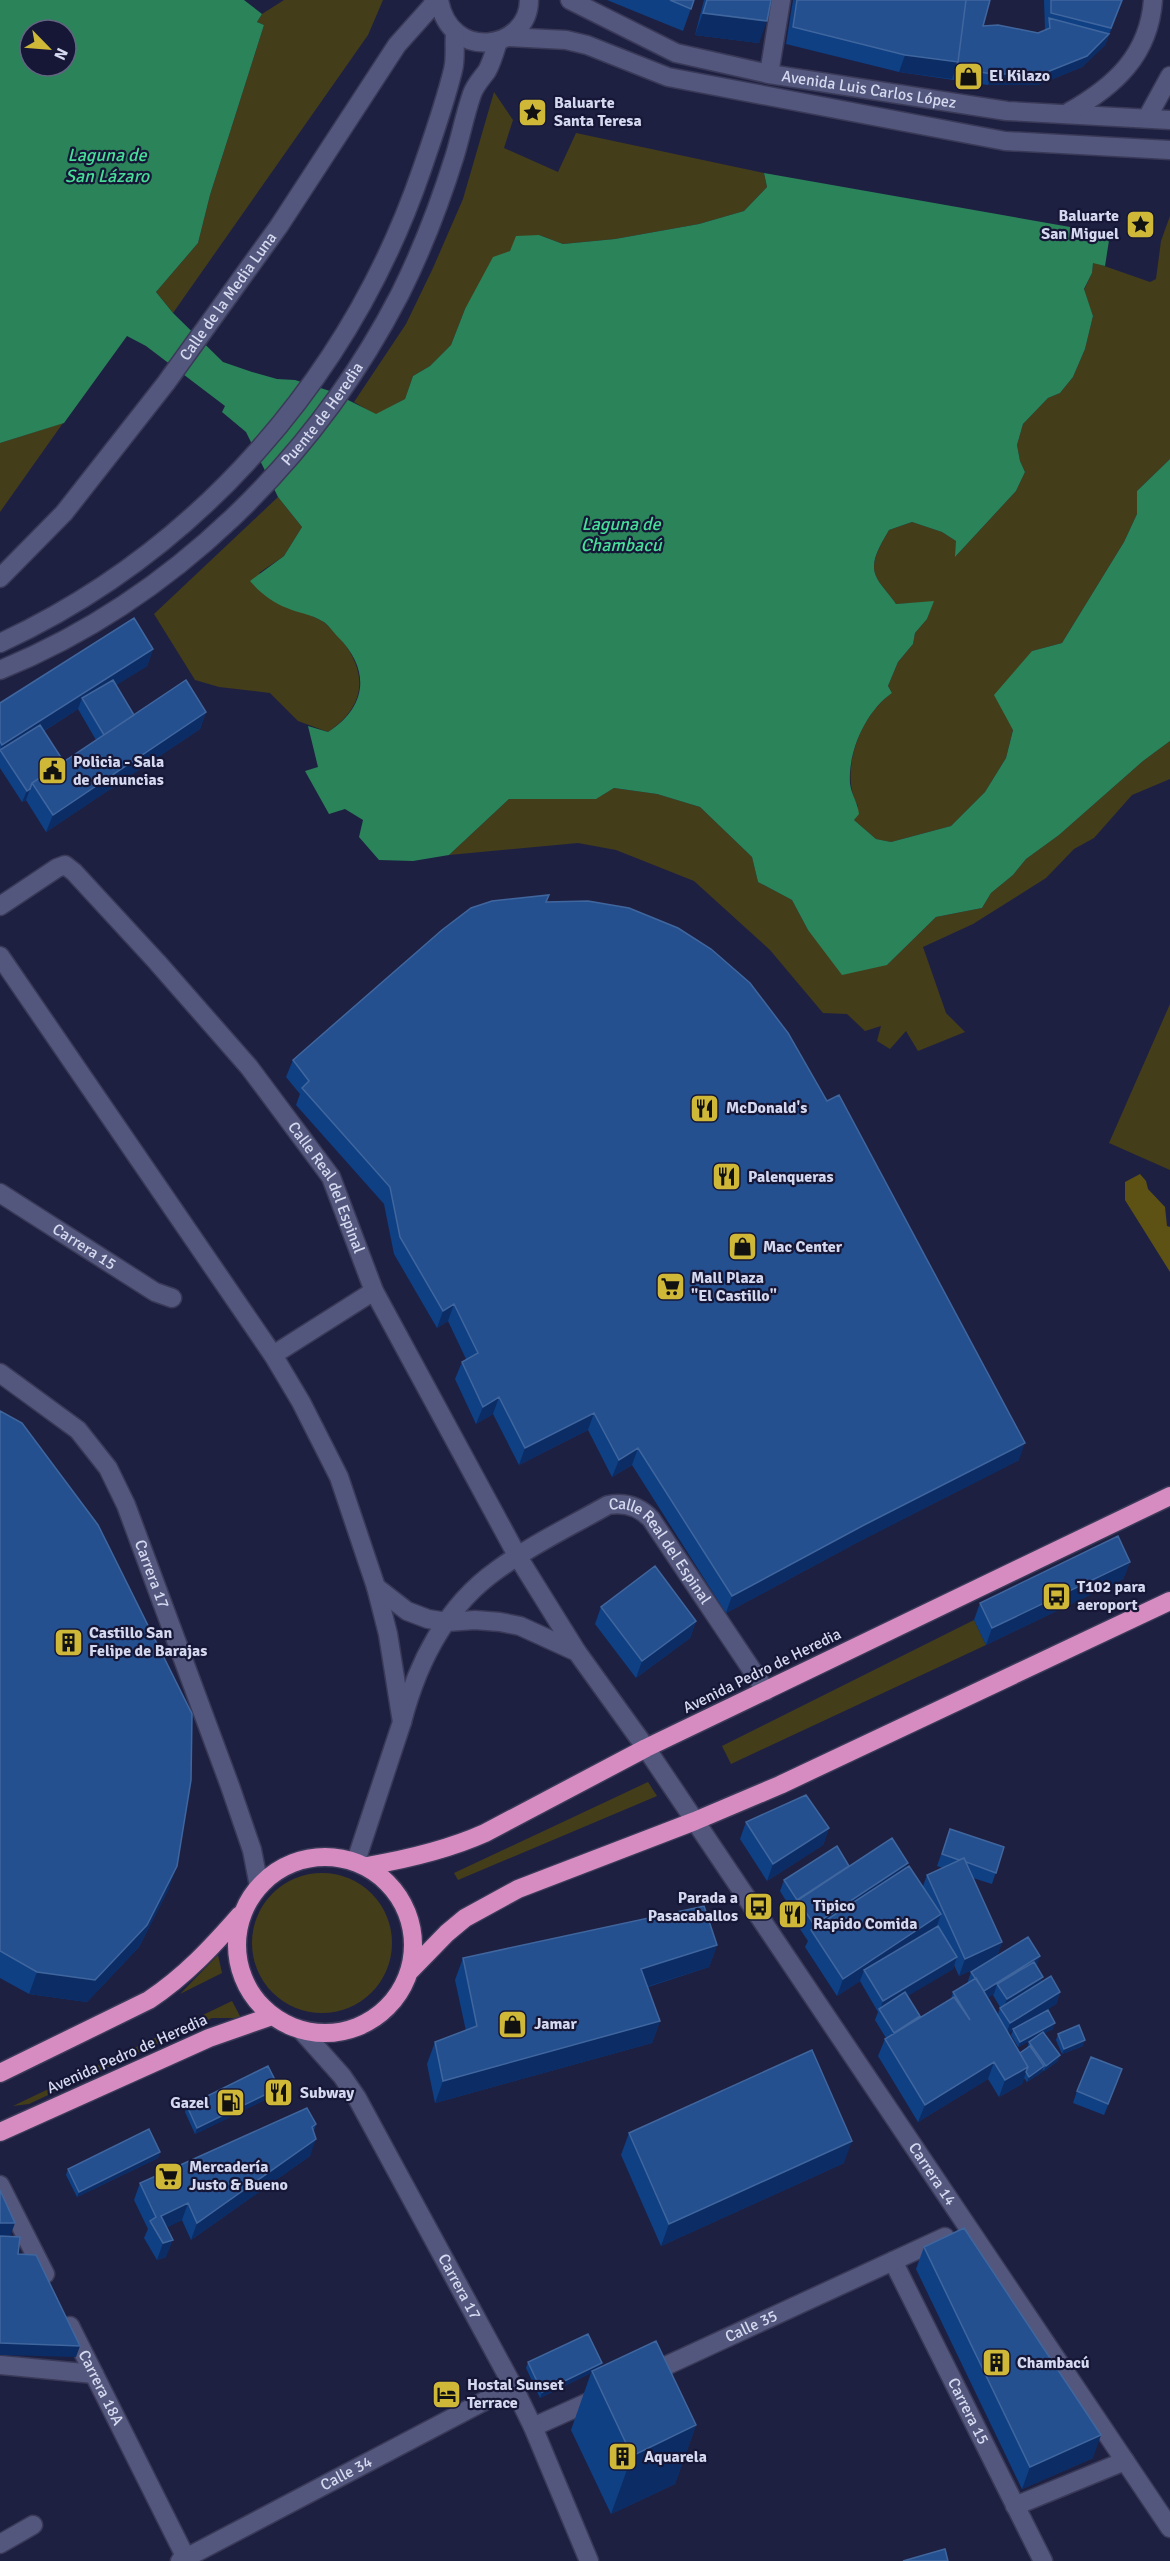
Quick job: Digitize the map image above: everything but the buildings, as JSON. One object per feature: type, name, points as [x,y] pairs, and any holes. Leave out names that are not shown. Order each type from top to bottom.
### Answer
[{"type":"highway","name":"Avenida Pedro de Heredia","points":[[362,1864],[428,1854],[459,1845],[646,1748],[1170,1496]]},
{"type":"highway","points":[[409,1972],[447,1933],[489,1903],[518,1889],[695,1821],[810,1771],[1170,1601]]},
{"type":"highway","points":[[0,2073],[149,2000],[165,1989],[204,1957],[243,1911],[259,1886],[280,1869],[304,1858],[330,1856],[362,1864],[384,1879],[398,1894],[406,1909],[412,1930],[413,1951],[409,1972],[397,1996],[378,2016],[354,2029],[328,2033],[301,2030],[272,2016],[248,1989],[241,1972],[237,1941],[243,1911]]},
{"type":"highway","name":"Avenida Pedro de Heredia","points":[[0,2132],[209,2038],[272,2016]]},
{"type":"main road","points":[[437,0],[442,16],[455,34],[476,43],[503,39]]},
{"type":"main road","name":"Calle de la Media Luna","points":[[0,578],[64,513],[213,321],[279,226],[397,45],[437,0]]},
{"type":"main road","name":"Puente de Heredia","points":[[0,670],[78,631],[149,585],[212,536],[294,452],[352,376],[400,294],[434,216],[473,91],[503,39],[522,23],[529,0]]},
{"type":"main road","points":[[769,74],[781,0]]},
{"type":"main road","points":[[1069,112],[1096,98],[1119,78],[1137,54],[1150,27],[1153,0]]},
{"type":"main road","name":"Avenida Luis Carlos López","points":[[576,3],[676,54],[769,74],[1007,111],[1069,112],[1170,120]]},
{"type":"main road","name":"Puente de Heredia","points":[[0,643],[71,606],[159,544],[224,487],[275,432],[332,354],[366,298],[411,201],[454,68],[455,34]]},
{"type":"main road","name":"Avenida Luis Carlos López","points":[[503,39],[566,40],[587,45],[668,77],[1005,141],[1170,150]]},
{"type":"main road","points":[[1147,118],[1170,76]]},
{"type":"main road","name":"Calle Real del Espinal","points":[[0,906],[57,868],[65,866],[74,872],[157,962],[249,1067],[331,1177],[374,1291],[518,1557],[578,1652],[695,1821]]},
{"type":"main road","name":"Calle Real del Espinal","points":[[0,956],[273,1354],[301,1402],[339,1477],[376,1587],[397,1685],[402,1722]]},
{"type":"main road","name":"Carrera 15","points":[[0,1193],[155,1292],[172,1298]]},
{"type":"main road","points":[[273,1354],[374,1291]]},
{"type":"main road","name":"Carrera 17","points":[[0,1373],[78,1430],[108,1468],[126,1505],[230,1786],[252,1850],[259,1886]]},
{"type":"main road","name":"Calle Real del Espinal","points":[[362,1864],[415,1680],[434,1640],[478,1585],[518,1557],[608,1505],[619,1503],[643,1510],[651,1519],[766,1691]]},
{"type":"main road","points":[[376,1587],[407,1611],[428,1619],[447,1622],[475,1620],[520,1626],[578,1652]]},
{"type":"main road","name":"Carrera 14","points":[[695,1821],[1170,2528]]},
{"type":"main road","name":"Carrera 17","points":[[301,2030],[342,2076],[357,2098],[513,2386],[533,2427],[589,2561]]},
{"type":"main road","points":[[0,2185],[52,2290]]},
{"type":"main road","name":"Calle 35","points":[[533,2427],[968,2226]]},
{"type":"main road","name":"Carrera 15","points":[[893,2262],[1043,2561]]},
{"type":"main road","name":"Carrera 18A","points":[[63,2311],[183,2559]]},
{"type":"main road","points":[[0,2365],[94,2374]]},
{"type":"main road","name":"Calle 34","points":[[183,2559],[513,2386]]},
{"type":"main road","points":[[1015,2506],[1125,2461]]},
{"type":"main road","points":[[0,2544],[33,2525]]},
{"type":"shaded area","points":[[284,0],[383,0],[368,35],[173,313],[156,292],[198,243],[210,195],[264,25],[257,22],[262,14]]},
{"type":"shaded area","points":[[494,92],[513,120],[504,148],[558,172],[576,133],[764,173],[767,187],[744,211],[699,224],[615,239],[563,244],[539,235],[510,251],[465,309],[451,345],[430,366],[413,376],[405,399],[376,415],[354,402],[406,324],[433,268],[463,199]]},
{"type":"shaded area","points":[[1170,216],[1170,459],[1137,491],[1137,514],[1124,542],[1062,643],[1032,651],[1006,758],[985,792],[951,826],[891,842],[876,839],[854,820],[858,806],[852,792],[852,761],[862,729],[881,702],[892,693],[888,686],[898,662],[913,644],[915,633],[927,619],[933,602],[896,604],[874,571],[875,559],[880,547],[889,530],[912,522],[942,532],[956,541],[956,556],[1016,491],[1025,472],[1017,445],[1023,424],[1048,398],[1060,393],[1073,377],[1085,349],[1093,316],[1084,290],[1092,273],[1093,262],[1150,282],[1156,279],[1161,241]]},
{"type":"shaded area","points":[[63,423],[0,512],[0,443]]},
{"type":"shaded area","points":[[278,497],[302,527],[284,556],[259,573],[287,598],[305,612],[325,623],[338,636],[356,664],[359,678],[358,692],[353,706],[343,720],[328,732],[298,721],[270,693],[219,687],[195,680],[154,614]]},
{"type":"shaded area","points":[[1170,741],[1170,779],[1132,795],[1094,838],[1074,849],[1046,878],[973,924],[923,947],[946,1013],[965,1032],[918,1051],[906,1031],[890,1049],[877,1041],[881,1026],[865,1031],[847,1014],[823,1013],[770,950],[694,881],[616,850],[578,843],[449,855],[509,799],[595,799],[614,788],[657,794],[700,807],[752,857],[758,882],[792,900],[808,930],[887,965],[936,917],[982,908],[991,893],[1013,875],[1026,859],[1059,835],[1143,761]]},
{"type":"shaded area","points":[[1170,1004],[1170,1170],[1109,1143]]},
{"type":"shaded area","points":[[1140,1174],[1146,1181],[1148,1189],[1165,1207],[1167,1226],[1170,1227],[1170,1272],[1125,1200],[1125,1182]]},
{"type":"shaded area","points":[[974,1620],[986,1645],[731,1764],[722,1746]]},
{"type":"shaded area","points":[[648,1782],[657,1796],[458,1880],[454,1873]]},
{"type":"shaded area","points":[[322,1873],[349,1878],[372,1893],[387,1916],[392,1943],[387,1970],[372,1993],[349,2008],[322,2013],[295,2008],[272,1993],[257,1970],[252,1943],[257,1916],[272,1893],[295,1878]]},
{"type":"shaded area","points":[[218,1955],[222,1973],[180,1994]]},
{"type":"shaded area","points":[[232,2001],[241,2018],[212,2018],[29,2104],[13,2106]]},
{"type":"water","name":"Laguna de Chambacú","points":[[0,0],[244,0],[262,14],[257,22],[264,25],[210,195],[198,243],[156,292],[173,313],[223,362],[277,379],[295,380],[330,391],[376,414],[405,399],[413,376],[430,366],[451,345],[465,309],[493,257],[510,251],[516,236],[539,235],[563,244],[615,239],[699,224],[744,211],[767,187],[764,173],[1110,234],[1105,266],[1093,263],[1092,273],[1084,289],[1093,316],[1085,349],[1073,377],[1060,393],[1048,398],[1023,424],[1017,445],[1025,472],[1016,491],[955,557],[956,541],[942,532],[912,522],[889,530],[877,552],[874,564],[876,576],[896,604],[934,601],[927,619],[915,633],[913,644],[898,662],[888,686],[892,693],[874,710],[860,733],[850,771],[850,783],[859,814],[854,820],[876,839],[891,842],[951,826],[985,792],[1006,758],[1013,730],[994,695],[1032,651],[1062,643],[1124,542],[1137,514],[1137,491],[1170,459],[1170,741],[1143,761],[1059,835],[1026,859],[1013,875],[991,893],[982,908],[936,917],[887,965],[842,975],[808,930],[792,900],[758,882],[752,857],[700,807],[657,794],[614,788],[596,799],[509,799],[449,855],[413,861],[379,860],[359,837],[363,820],[345,809],[329,814],[305,771],[318,767],[308,726],[328,732],[341,722],[357,700],[360,675],[349,650],[324,622],[277,603],[250,581],[284,556],[302,527],[278,497],[246,432],[222,412],[225,406],[146,346],[127,336],[64,423],[0,443]]},
{"type":"place","name":"El Kilazo","points":[[968,76]]},
{"type":"place","name":"Baluarte Santa Teresa","points":[[533,112]]},
{"type":"place","name":"Baluarte San Miguel","points":[[1140,225]]},
{"type":"place","name":"Policia - Sala de denuncias","points":[[52,771]]},
{"type":"place","name":"McDonald's","points":[[705,1108]]},
{"type":"place","name":"Palenqueras","points":[[727,1177]]},
{"type":"place","name":"Mac Center","points":[[742,1247]]},
{"type":"place","name":"Mall Plaza \"El Castillo\"","points":[[670,1287]]},
{"type":"place","name":"T102 para aeroport","points":[[1056,1596]]},
{"type":"place","name":"Castillo San Felipe de Barajas","points":[[68,1642]]},
{"type":"place","name":"Parada a Pasacaballos","points":[[759,1907]]},
{"type":"place","name":"Tipico Rapido Comida","points":[[792,1915]]},
{"type":"place","name":"Jamar","points":[[513,2024]]},
{"type":"place","name":"Subway","points":[[279,2093]]},
{"type":"place","name":"Gazel","points":[[230,2103]]},
{"type":"place","name":"Mercadería Justo & Bueno","points":[[168,2176]]},
{"type":"place","name":"Chambacú","points":[[996,2363]]},
{"type":"place","name":"Hostal Sunset Terrace","points":[[446,2394]]},
{"type":"place","name":"Aquarela","points":[[623,2457]]},
{"type":"water label","name":"Laguna de San Lázaro","points":[[107,165]]}]
